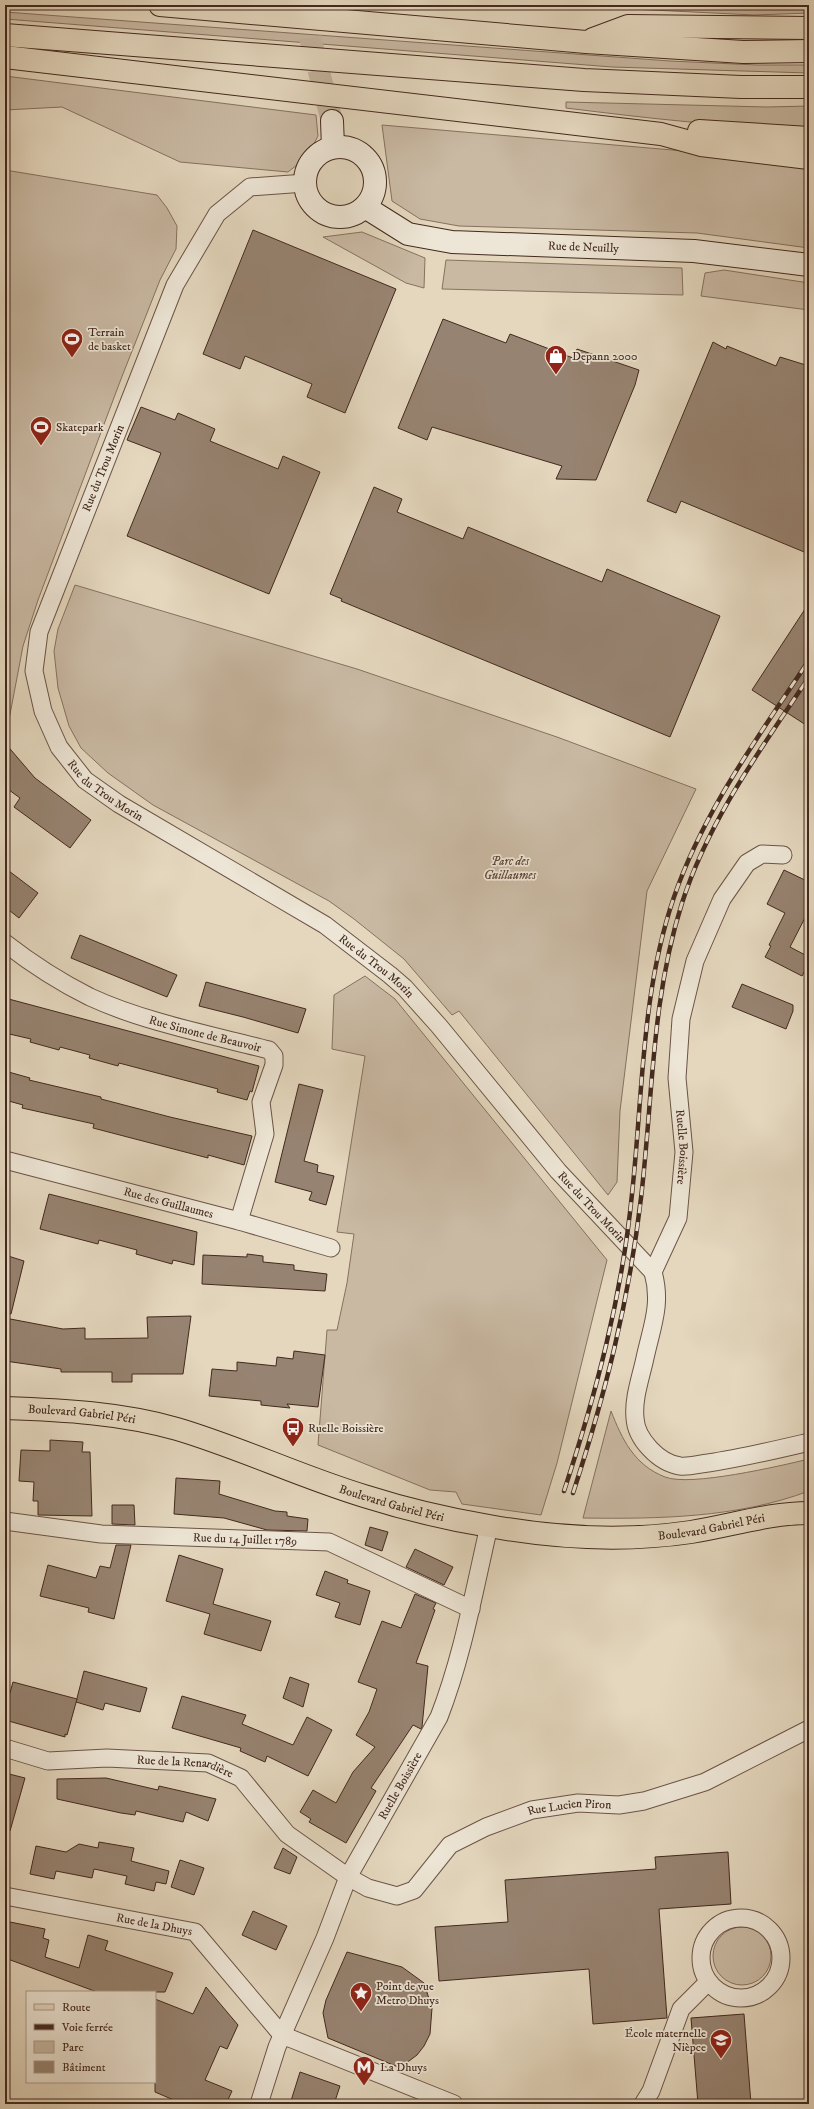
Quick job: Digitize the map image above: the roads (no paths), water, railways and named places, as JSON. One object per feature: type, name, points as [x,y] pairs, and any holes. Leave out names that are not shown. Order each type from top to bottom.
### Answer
[{"type":"main road","points":[[160,5],[586,42],[743,52],[809,51]]},
{"type":"main road","points":[[586,42],[628,26],[809,28]]},
{"type":"main road","points":[[5,35],[584,80],[741,88],[809,87]]},
{"type":"main road","points":[[5,57],[662,134],[700,145],[809,158]]},
{"type":"main road","points":[[662,134],[701,131],[809,138]]},
{"type":"main road","name":"Boulevard Gabriel Péri","points":[[5,1408],[119,1416],[176,1429],[364,1496],[443,1518],[556,1536],[644,1536],[689,1532],[787,1513],[809,1513]]},
{"type":"main road","name":"Boulevard Gabriel Péri","points":[[787,1513],[809,1502]]},
{"type":"street","points":[[332,121],[333,147]]},
{"type":"street","points":[[333,147],[343,147],[362,154],[374,170],[375,190],[365,207],[347,216],[337,217],[318,210],[307,193],[305,184],[306,174],[313,160],[324,150],[333,147]]},
{"type":"street","name":"Rue du Trou Morin","points":[[305,184],[250,187],[217,214],[176,285],[38,632],[34,670],[44,711],[59,747],[85,780],[119,804],[325,925],[405,988],[439,1026],[558,1171],[653,1272]]},
{"type":"street","name":"Rue de Neuilly","points":[[365,207],[408,234],[452,242],[694,251],[809,265]]},
{"type":"street","name":"Ruelle Boissière","points":[[653,1272],[678,1218],[684,1152],[677,1078],[684,999],[695,961],[722,899],[747,864],[762,854],[783,855]]},
{"type":"street","name":"Rue Simone de Beauvoir","points":[[5,943],[34,966],[90,997],[131,1012],[269,1050],[274,1056],[274,1065],[261,1102],[265,1134],[239,1221]]},
{"type":"street","name":"Rue des Guillaumes","points":[[5,1160],[239,1221],[331,1248]]},
{"type":"street","points":[[653,1272],[658,1288],[657,1311],[635,1402],[634,1419],[641,1436],[649,1447],[665,1459],[680,1466],[717,1462],[809,1442]]},
{"type":"street","name":"Rue du 14 Juillet 1789","points":[[5,1521],[101,1534],[329,1542],[471,1608]]},
{"type":"street","name":"Ruelle Boissière","points":[[259,2104],[282,2035],[325,1938],[348,1877],[439,1717],[452,1683],[471,1608],[489,1526]]},
{"type":"street","name":"Rue Lucien Piron","points":[[348,1877],[378,1892],[398,1896],[406,1894],[419,1884],[450,1845],[532,1810],[578,1802],[620,1805],[644,1801],[705,1782],[809,1729]]},
{"type":"street","name":"Rue de la Renardière","points":[[5,1748],[48,1761],[107,1758],[208,1763],[241,1778],[287,1834],[348,1877]]},
{"type":"street","name":"Rue de la Dhuys","points":[[5,1896],[196,1932],[282,2035]]},
{"type":"street","points":[[736,1918],[753,1919],[768,1927],[778,1941],[782,1958],[778,1974],[768,1988],[754,1996],[737,1999],[721,1994],[708,1982],[701,1967],[701,1950],[708,1934],[720,1923],[736,1918]]},
{"type":"street","points":[[643,2104],[651,2091],[681,2010],[708,1982]]},
{"type":"street","points":[[282,2035],[454,2104]]},
{"type":"tunnel","points":[[305,5],[310,38],[332,121]]},
{"type":"railway","points":[[564,1491],[597,1381],[615,1307],[622,1270],[628,1232],[636,1156],[649,1007],[663,933],[686,865],[717,804],[752,745],[809,660]]},
{"type":"railway","points":[[573,1493],[605,1384],[623,1311],[630,1274],[641,1198],[654,1049],[664,976],[682,903],[706,842],[721,814],[755,758],[809,677]]},
{"type":"place","name":"Terrain de basket","points":[[72,358]]},
{"type":"place","name":"Depann 2000","points":[[556,376]]},
{"type":"place","name":"Skatepark","points":[[41,446]]},
{"type":"place","name":"Ruelle Boissière","points":[[293,1448]]},
{"type":"place","name":"Point de vue Metro Dhuys","points":[[361,2012]]},
{"type":"place","name":"École maternelle Nièpce","points":[[721,2060]]},
{"type":"place","name":"La Dhuys","points":[[364,2086]]},
{"type":"park label","name":"Parc des Guillaumes","points":[[510,868]]}]
